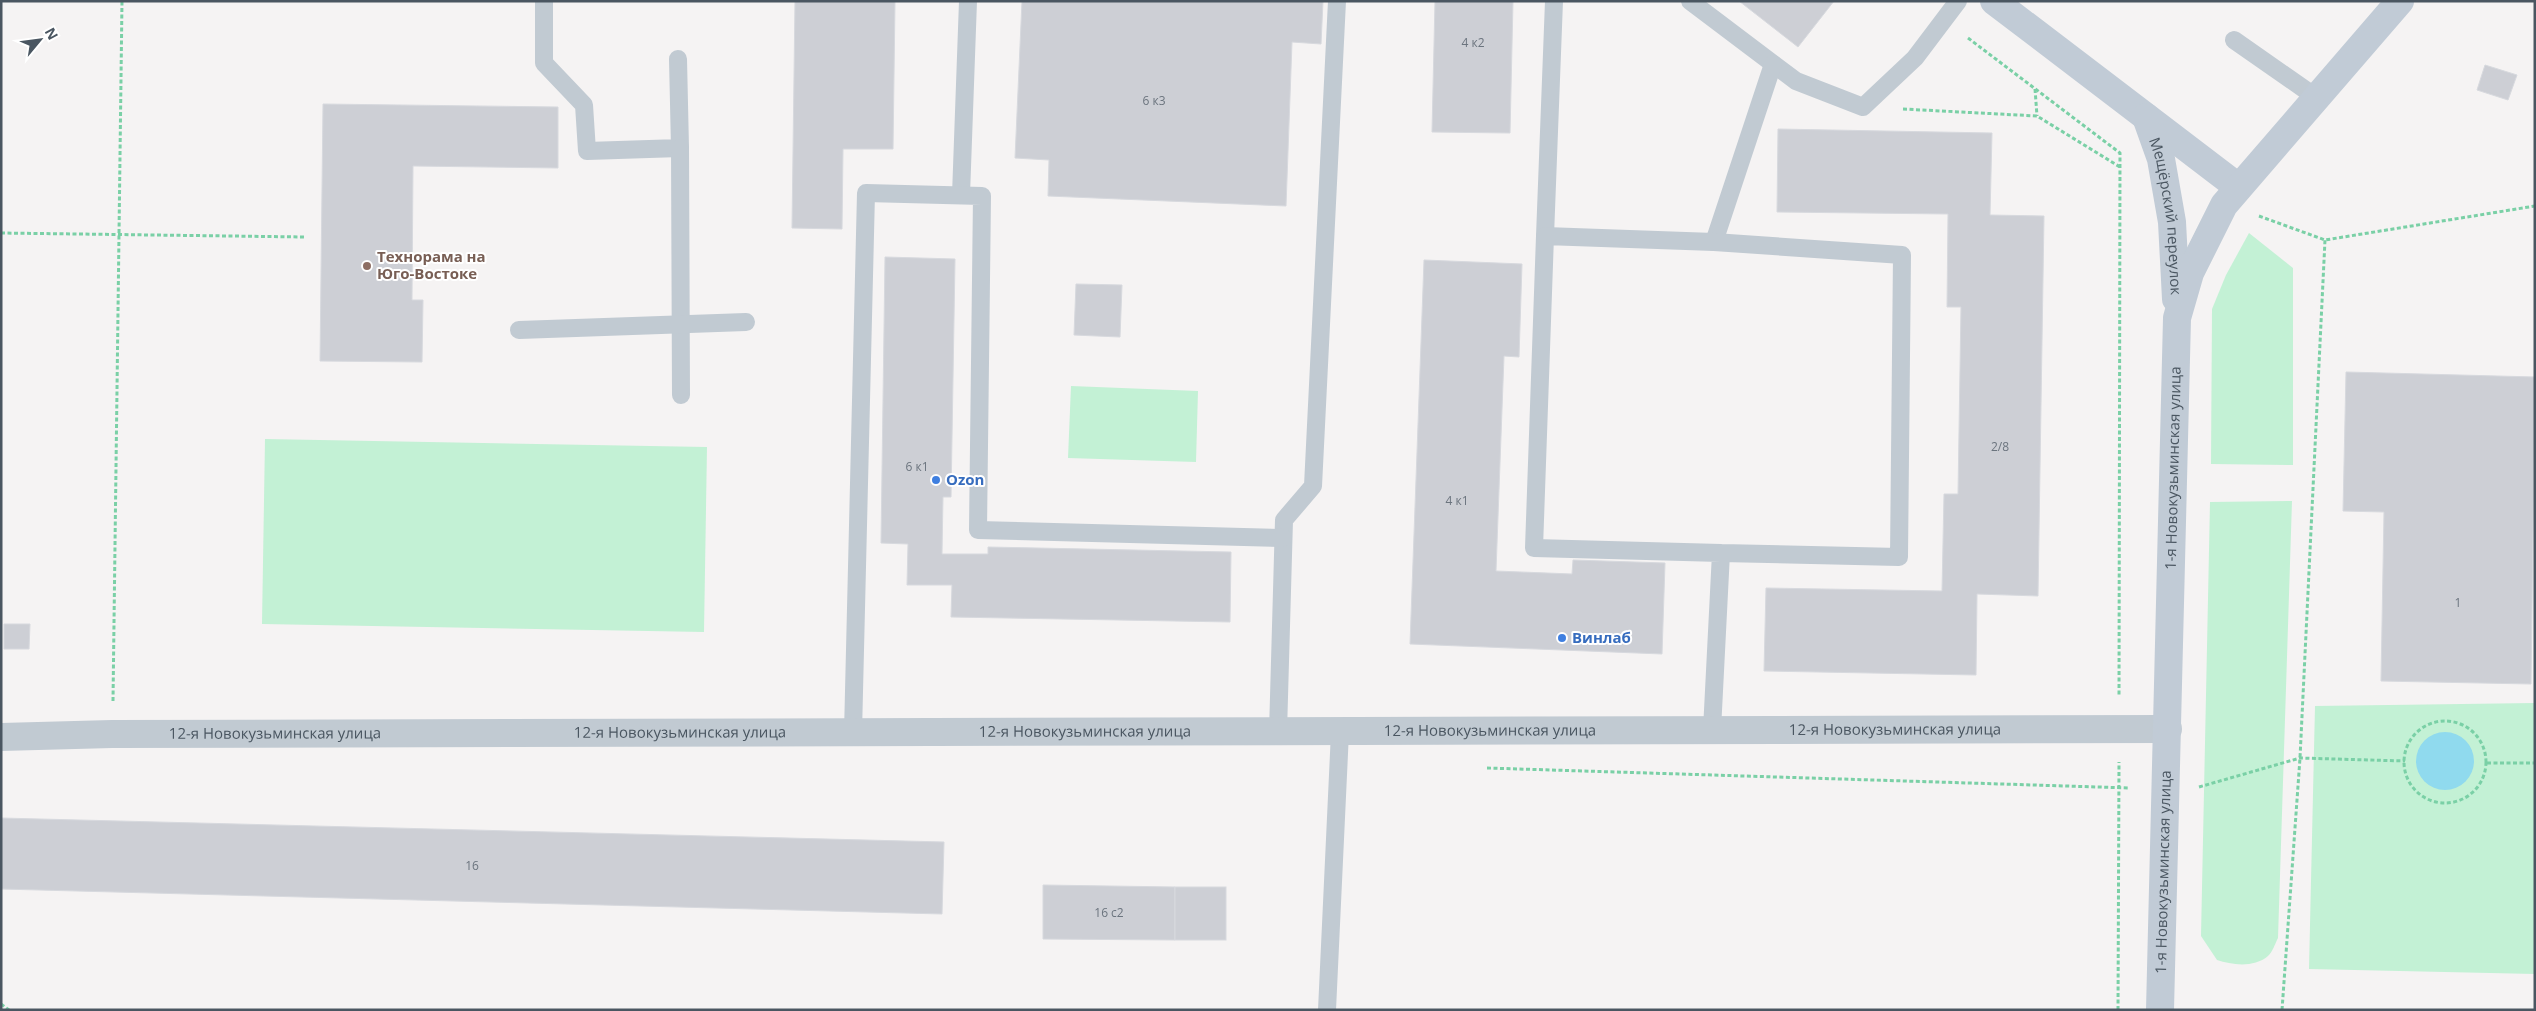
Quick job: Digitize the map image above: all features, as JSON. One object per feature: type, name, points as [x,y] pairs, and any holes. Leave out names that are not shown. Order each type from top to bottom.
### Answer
[{"type":"street","name":"Мещёрский переулок","points":[[1994,1],[2238,187]]},
{"type":"street","name":"1-я Новокузьминская улица","points":[[2160,1010],[2177,318],[2190,273],[2214,222],[2238,187],[2400,1]]},
{"type":"street","name":"Мещёрский переулок","points":[[2146,117],[2162,159],[2172,222],[2177,318]]},
{"type":"street","name":"12-я Новокузьминская улица","points":[[1,737],[112,734],[2168,729]]},
{"type":"lane","points":[[544,1],[544,63],[584,105],[587,151],[680,148]]},
{"type":"lane","points":[[961,196],[968,1]]},
{"type":"lane","points":[[1278,732],[1284,520],[1313,486],[1337,1]]},
{"type":"lane","points":[[1545,236],[1714,242],[1902,255],[1899,557],[1534,548],[1545,236],[1554,1]]},
{"type":"lane","points":[[1690,1],[1796,81],[1863,107],[1915,58],[1958,1]]},
{"type":"lane","points":[[2234,40],[2317,98]]},
{"type":"lane","points":[[678,59],[682,395]]},
{"type":"lane","points":[[1714,242],[1773,64]]},
{"type":"lane","points":[[853,733],[866,193],[982,196],[978,530],[1283,538]]},
{"type":"lane","points":[[519,330],[746,322]]},
{"type":"lane","points":[[1712,730],[1721,553]]},
{"type":"lane","points":[[1327,1010],[1340,732]]},
{"type":"path","points":[[112,734],[122,1]]},
{"type":"path","points":[[1944,20],[2120,153],[2118,1010]]},
{"type":"path","points":[[2035,89],[2037,116]]},
{"type":"path","points":[[1863,107],[2037,116],[2120,167]]},
{"type":"path","points":[[2282,1010],[2300,758],[2326,240],[2535,206]]},
{"type":"path","points":[[1,233],[306,238]]},
{"type":"path","points":[[2446,721],[2462,725],[2475,734],[2484,747],[2487,763],[2483,779],[2474,792],[2460,801],[2444,804],[2429,800],[2416,791],[2407,777],[2404,762],[2408,746],[2417,733],[2431,724],[2446,721]]},
{"type":"path","points":[[2198,788],[2300,758],[2404,762]]},
{"type":"path","points":[[2487,763],[2535,763]]},
{"type":"path","points":[[1,1004],[9,1010]]},
{"type":"green space","points":[[2249,233],[2293,268],[2293,465],[2211,464],[2212,309],[2226,275]]},
{"type":"green space","points":[[1071,386],[1198,391],[1196,462],[1068,458]]},
{"type":"green space","points":[[265,439],[707,447],[704,632],[262,624]]},
{"type":"green space","points":[[2292,501],[2278,938],[2271,953],[2262,960],[2250,964],[2236,964],[2217,960],[2201,936],[2210,502]]},
{"type":"green space","points":[[2535,703],[2535,974],[2309,969],[2315,706]]},
{"type":"water","points":[[2439,732],[2451,732],[2466,740],[2474,755],[2474,767],[2466,782],[2451,790],[2439,790],[2424,782],[2416,767],[2416,755],[2424,740]]},
{"type":"building","points":[[795,1],[895,1],[893,149],[843,149],[842,229],[792,228]]},
{"type":"building","points":[[1022,1],[1323,1],[1321,44],[1292,42],[1286,206],[1048,196],[1049,160],[1015,158]]},
{"type":"building","points":[[1435,1],[1513,1],[1510,133],[1432,132]]},
{"type":"building","points":[[1739,1],[1834,1],[1798,47]]},
{"type":"building","points":[[2485,65],[2517,75],[2508,100],[2477,90]]},
{"type":"building","name":"Технорама на Юго-Востоке","points":[[323,104],[558,107],[558,168],[413,166],[412,300],[423,300],[422,362],[320,361]]},
{"type":"building","points":[[1778,129],[1992,133],[1990,215],[2044,216],[2038,596],[1977,594],[1976,675],[1764,671],[1766,588],[1942,591],[1944,494],[1958,494],[1961,307],[1947,307],[1948,214],[1777,212]]},
{"type":"building","points":[[885,257],[955,259],[951,497],[943,497],[942,554],[988,554],[988,547],[1231,552],[1230,622],[951,617],[952,585],[907,585],[908,544],[881,543]]},
{"type":"building","points":[[1424,260],[1522,264],[1519,357],[1504,356],[1496,571],[1572,574],[1573,560],[1665,563],[1662,654],[1410,644]]},
{"type":"building","points":[[1076,284],[1122,285],[1120,337],[1074,335]]},
{"type":"building","points":[[2346,372],[2535,377],[2531,684],[2381,681],[2384,512],[2343,511]]},
{"type":"building","points":[[4,624],[30,624],[29,649],[4,649]]},
{"type":"building","points":[[1,818],[944,842],[942,914],[1,889]]},
{"type":"building","points":[[1043,885],[1175,887],[1175,940],[1043,939]]},
{"type":"building","points":[[1175,887],[1226,887],[1226,940],[1175,940]]},
{"type":"place","name":"Технорама на Юго-Востоке","points":[[367,266]]},
{"type":"place","name":"Ozon","points":[[936,480]]},
{"type":"place","name":"Винлаб","points":[[1562,638]]}]
